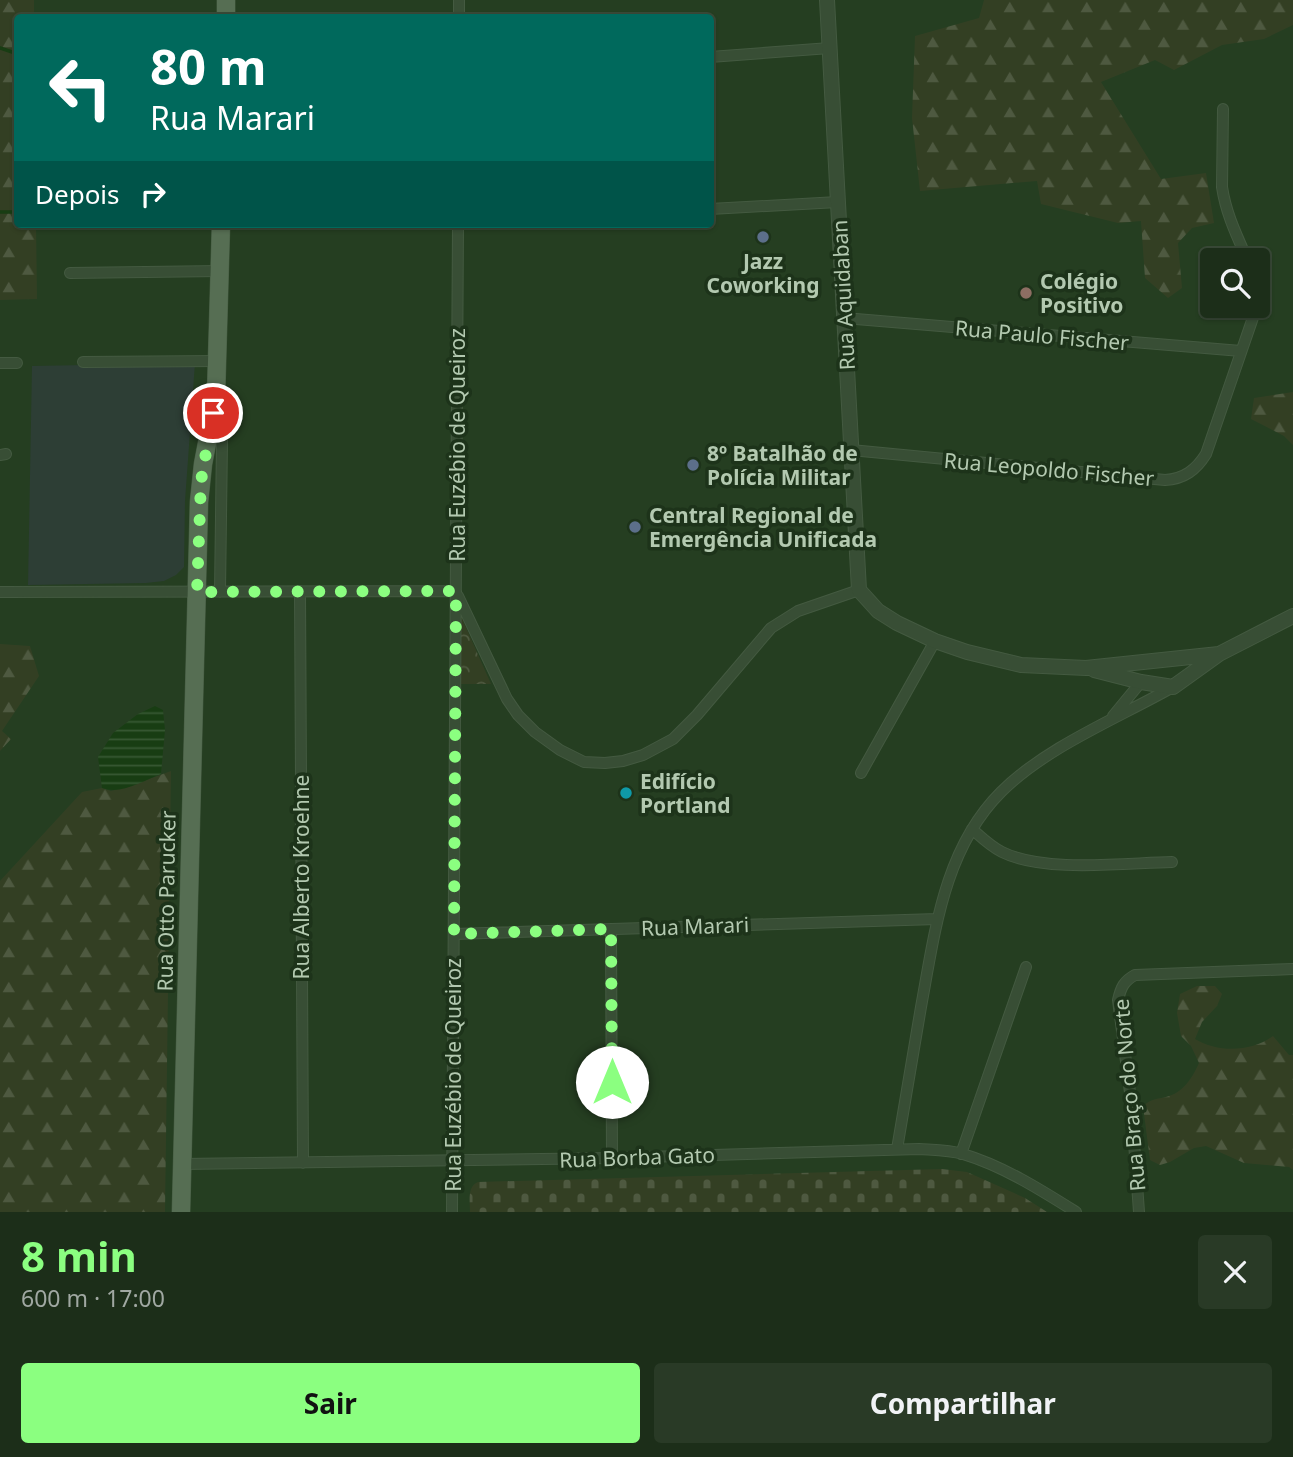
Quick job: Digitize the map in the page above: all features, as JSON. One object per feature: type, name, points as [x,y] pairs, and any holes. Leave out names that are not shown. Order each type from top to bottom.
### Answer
[{"type":"main road","name":"Rua Otto Parucker","points":[[181,1212],[201,481],[216,396],[222,228]]},
{"type":"street","name":"Rua Aquidaban","points":[[827,0],[859,590]]},
{"type":"street","points":[[714,57],[830,48]]},
{"type":"street","points":[[1223,109],[1222,187],[1228,216],[1242,248]]},
{"type":"street","points":[[714,209],[838,202]]},
{"type":"street","name":"Rua Euzébio de Queiroz","points":[[452,1212],[458,228]]},
{"type":"street","points":[[70,272],[220,271]]},
{"type":"street","name":"Rua Paulo Fischer","points":[[844,318],[1241,351]]},
{"type":"street","name":"Rua Leopoldo Fischer","points":[[851,450],[1175,480],[1194,470],[1206,454],[1253,318]]},
{"type":"street","points":[[83,362],[218,361]]},
{"type":"street","points":[[0,363],[17,363]]},
{"type":"street","points":[[216,396],[222,440],[220,592]]},
{"type":"street","points":[[0,592],[456,591],[507,699],[518,715],[560,750],[584,762],[595,764],[623,761],[643,755],[673,739],[710,702],[771,628],[806,608],[859,590],[878,611],[935,641],[987,658],[1021,665],[1086,668],[1220,654]]},
{"type":"street","name":"Rua Alberto Kroehne","points":[[300,592],[303,1163]]},
{"type":"street","points":[[897,1149],[937,919],[952,870],[972,828],[1001,792],[1045,758],[1111,718],[1173,687],[1220,654],[1293,616]]},
{"type":"street","points":[[861,773],[935,641]]},
{"type":"street","points":[[1111,718],[1141,682],[1166,660]]},
{"type":"street","points":[[1166,660],[1177,676],[1173,687]]},
{"type":"street","points":[[1086,668],[1173,687]]},
{"type":"street","points":[[972,828],[991,845],[1021,859],[1070,865],[1172,862]]},
{"type":"street","name":"Rua Marari","points":[[454,934],[937,919]]},
{"type":"street","points":[[611,929],[612,1158]]},
{"type":"street","points":[[961,1154],[1026,967]]},
{"type":"street","name":"Rua Braço do Norte","points":[[1139,1212],[1131,1100],[1118,1000],[1120,988],[1126,980],[1135,975],[1293,969]]},
{"type":"street","name":"Rua Borba Gato","points":[[182,1164],[938,1150],[961,1154],[989,1164],[1076,1212]]},
{"type":"shaded area","points":[[195,363],[185,501],[184,567],[164,581],[28,585],[32,366]]},
{"type":"shaded area","points":[[155,706],[163,710],[165,730],[161,774],[117,790],[102,788],[98,757],[113,733],[138,714]]},
{"type":"green space","points":[[0,0],[34,0],[34,14],[14,14],[14,228],[36,228],[37,299],[0,300]]},
{"type":"green space","points":[[984,0],[1293,0],[1293,25],[1264,39],[1222,45],[1174,70],[1155,60],[1101,82],[1161,179],[1206,173],[1214,223],[1192,228],[1178,243],[1182,288],[1168,298],[1145,278],[1141,221],[1118,223],[1041,204],[1037,181],[920,191],[912,118],[915,36],[979,18]]},
{"type":"green space","points":[[1293,392],[1293,445],[1284,436],[1251,419],[1254,398]]},
{"type":"green space","points":[[460,614],[491,684],[460,684]]},
{"type":"green space","points":[[0,644],[30,646],[39,676],[2,731],[11,739],[0,751]]},
{"type":"green space","points":[[171,771],[165,1212],[0,1212],[0,881],[82,792],[102,788],[111,791]]},
{"type":"green space","points":[[1197,986],[1215,986],[1222,994],[1217,1006],[1202,1022],[1195,1039],[1214,1047],[1235,1049],[1255,1045],[1273,1036],[1289,1055],[1293,1055],[1293,1170],[1289,1167],[1244,1163],[1206,1146],[1194,1148],[1160,1165],[1150,1160],[1143,1106],[1180,1091],[1199,1063],[1191,1046],[1181,1036],[1177,1013],[1180,994]]},
{"type":"green space","points":[[942,1169],[967,1172],[1025,1198],[1047,1212],[470,1212],[472,1187],[478,1182]]},
{"type":"waterway","points":[[0,48],[14,53]]},
{"type":"waterway","points":[[0,212],[14,212]]},
{"type":"place","name":"Jazz Coworking","points":[[763,237]]},
{"type":"place","name":"Colégio Positivo","points":[[1026,293]]},
{"type":"place","name":"8º Batalhão de Polícia Militar","points":[[693,465]]},
{"type":"place","name":"Central Regional de Emergência Unificada","points":[[635,527]]},
{"type":"place","name":"Edifício Portland","points":[[626,793]]},
{"type":"route","points":[[213,413],[199,502],[197,592],[456,591],[454,934],[611,929],[612,1082]]}]
